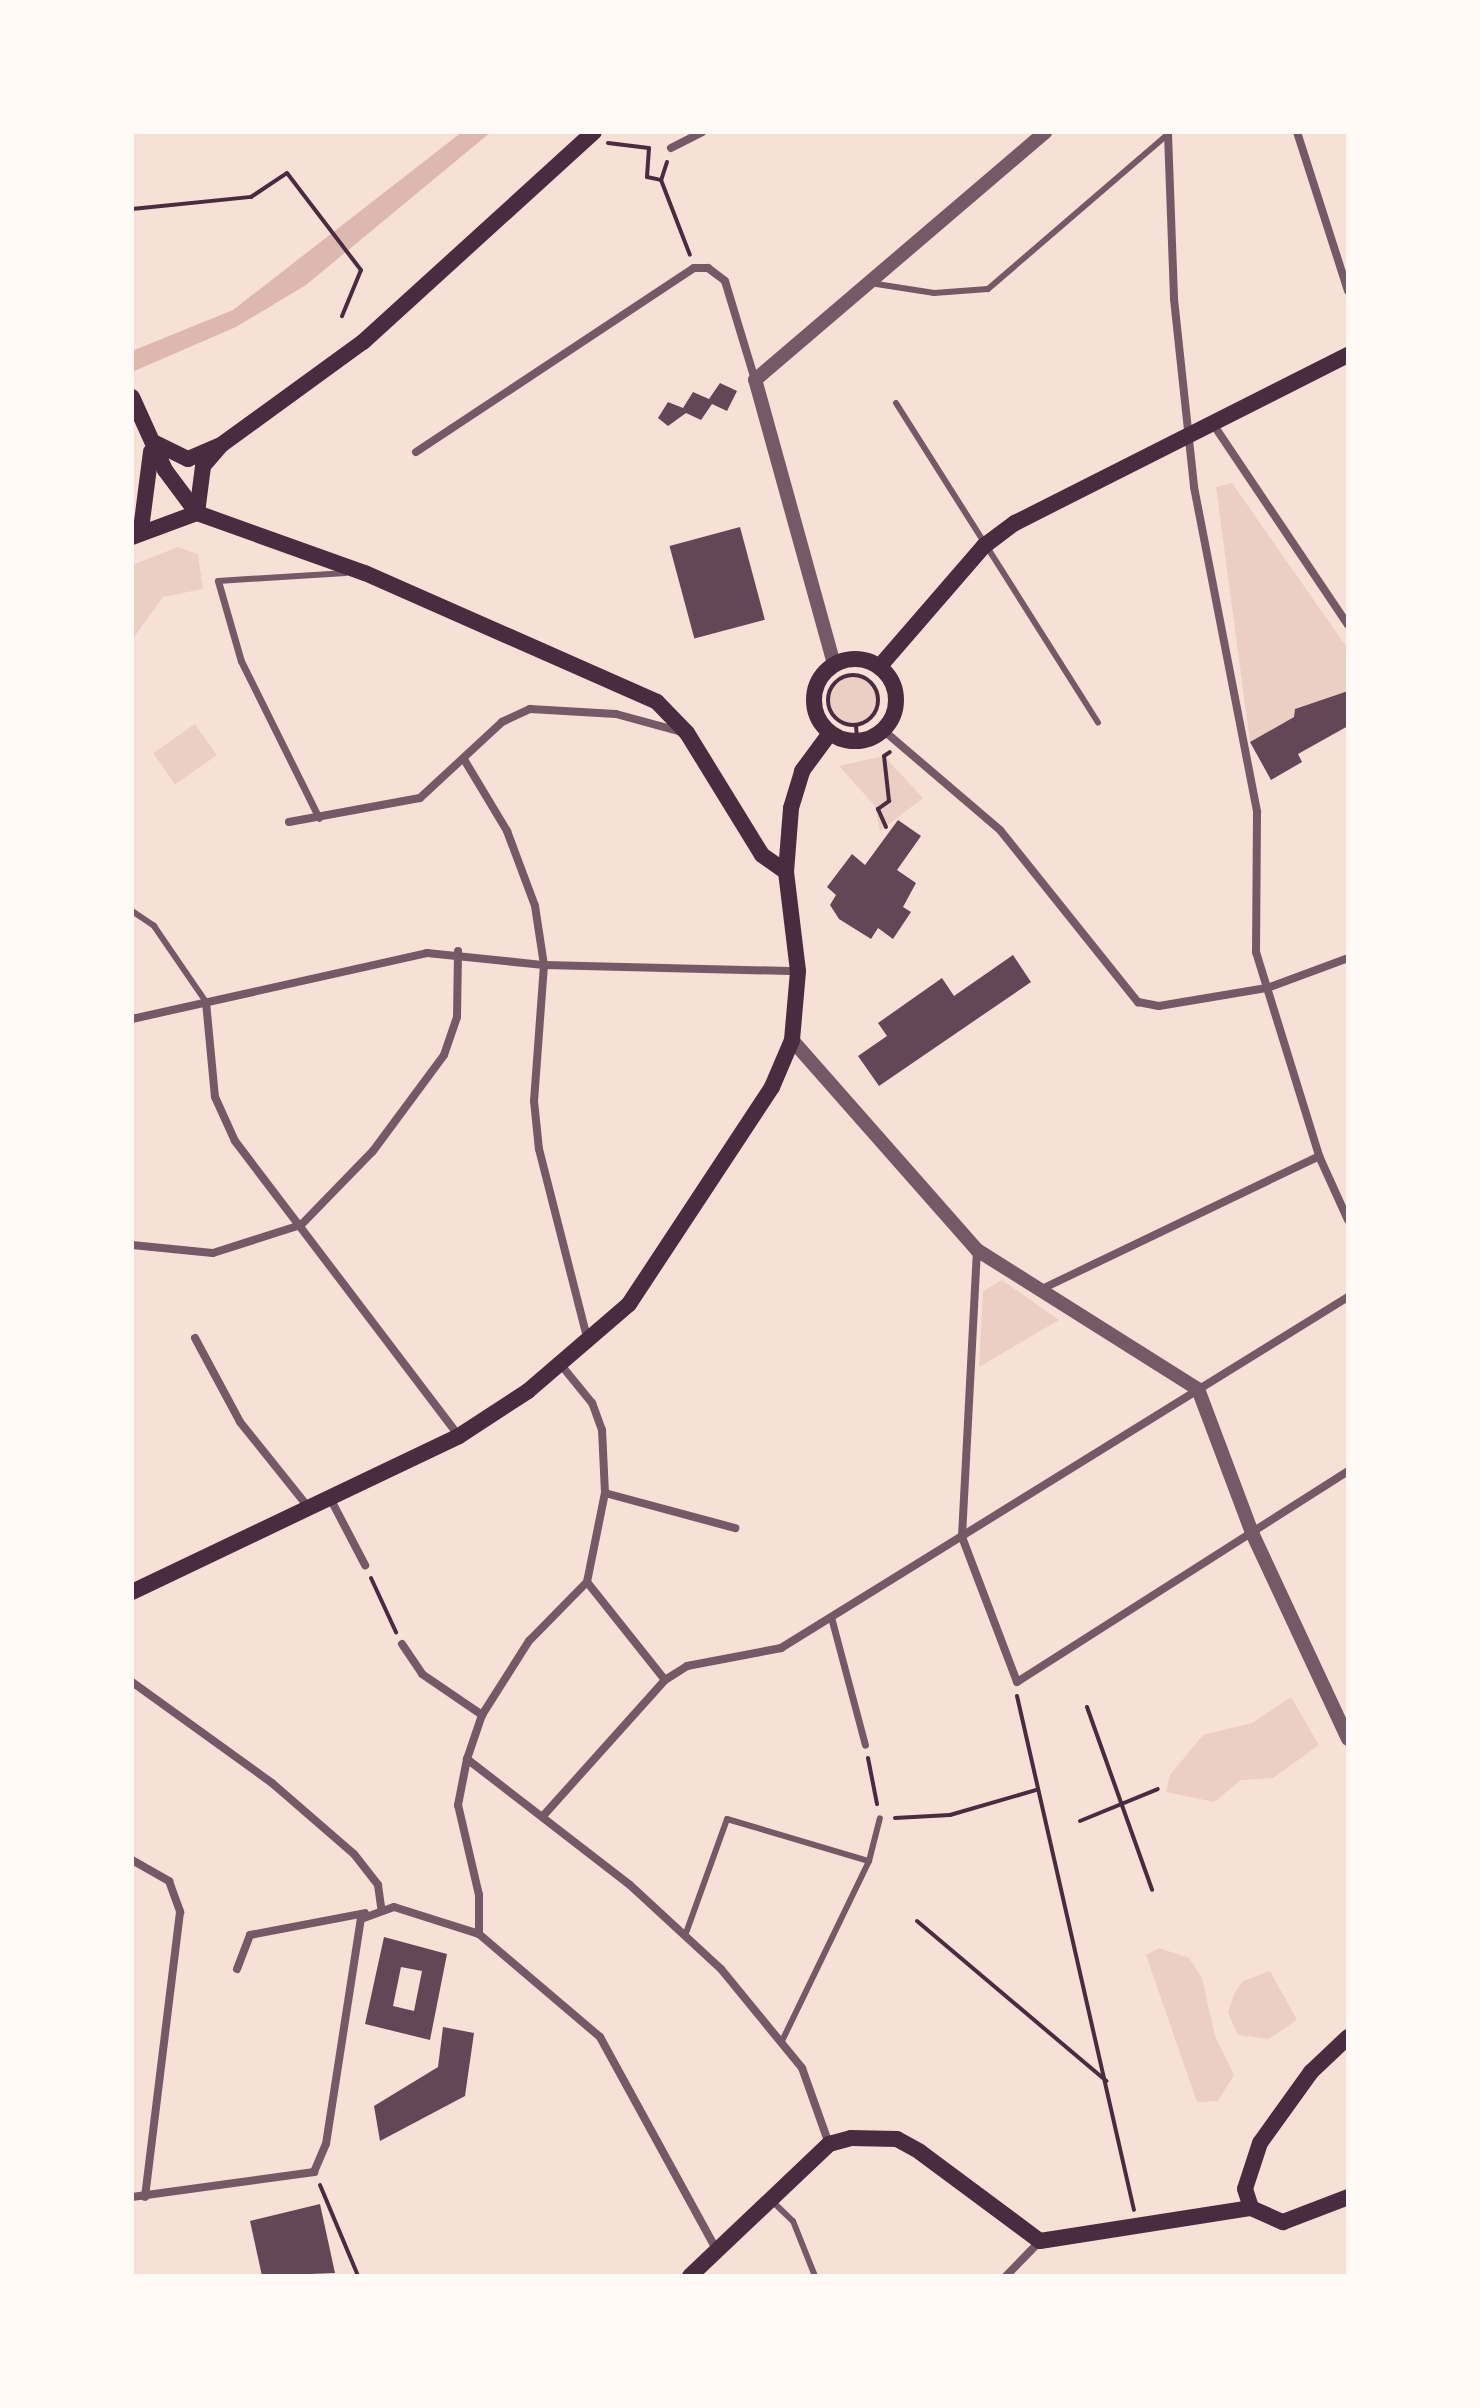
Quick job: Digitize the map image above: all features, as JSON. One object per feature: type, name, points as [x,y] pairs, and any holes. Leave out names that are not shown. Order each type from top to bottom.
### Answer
[{"type":"main road","points":[[148,435],[188,459],[221,445],[363,342],[590,136]]},
{"type":"main road","points":[[880,666],[984,546],[1044,506],[1348,355]]},
{"type":"main road","points":[[132,397],[148,435],[197,513]]},
{"type":"main road","points":[[137,533],[153,467],[148,435]]},
{"type":"main road","points":[[197,513],[203,466],[221,445]]},
{"type":"main road","points":[[137,533],[197,513],[365,573],[657,702],[687,733],[762,855],[786,872]]},
{"type":"main road","points":[[830,733],[814,706],[815,689],[834,664],[849,658],[880,666]]},
{"type":"main road","points":[[830,733],[883,730],[897,705],[880,666]]},
{"type":"main road","points":[[132,1592],[459,1436],[589,1342],[650,1278],[772,1087],[792,1040],[798,971],[786,872],[802,771],[830,733]]},
{"type":"main road","points":[[1251,2208],[1245,2189],[1260,2143],[1311,2072],[1348,2037]]},
{"type":"main road","points":[[697,2274],[829,2144],[897,2139],[1040,2241],[1251,2208],[1283,2222],[1348,2197]]},
{"type":"street","points":[[671,148],[702,132]]},
{"type":"street","points":[[755,380],[1045,132]]},
{"type":"street","points":[[1297,132],[1348,291]]},
{"type":"street","points":[[1169,133],[1174,299],[1189,436],[1213,603],[1257,812],[1255,937],[1267,988],[1319,1156],[1348,1220]]},
{"type":"street","points":[[416,452],[694,268],[708,268],[725,281],[834,664]]},
{"type":"street","points":[[1213,424],[1348,625]]},
{"type":"street","points":[[218,581],[241,661],[319,818]]},
{"type":"street","points":[[289,822],[420,798],[465,761],[502,722],[530,709],[616,714],[687,733]]},
{"type":"street","points":[[883,730],[1000,830],[1131,998],[1159,1006],[1267,988],[1348,958]]},
{"type":"street","points":[[465,761],[522,862],[544,965],[534,1101],[539,1149],[589,1342]]},
{"type":"street","points":[[132,1245],[213,1253],[301,1225],[373,1151],[444,1055],[457,1017],[458,951]]},
{"type":"street","points":[[132,1019],[458,951],[544,965],[798,971]]},
{"type":"street","points":[[206,1002],[224,1122],[459,1436]]},
{"type":"street","points":[[792,1040],[977,1250],[1046,1287],[1198,1389],[1253,1535],[1348,1739]]},
{"type":"street","points":[[1046,1287],[1319,1156]]},
{"type":"street","points":[[977,1250],[962,1537],[1017,1682],[1253,1535],[1348,1471]]},
{"type":"street","points":[[543,1816],[665,1680],[687,1666],[781,1648],[1348,1297]]},
{"type":"street","points":[[195,1338],[240,1422],[309,1508]]},
{"type":"street","points":[[479,1934],[479,1895],[458,1805],[467,1759],[482,1715],[529,1641],[587,1582],[605,1493],[602,1430],[592,1403],[561,1365]]},
{"type":"street","points":[[605,1493],[735,1528]]},
{"type":"street","points":[[330,1498],[365,1565]]},
{"type":"street","points":[[587,1582],[665,1680]]},
{"type":"street","points":[[831,1617],[865,1745]]},
{"type":"street","points":[[402,1644],[422,1674],[482,1715]]},
{"type":"street","points":[[132,1682],[272,1783],[354,1854],[378,1885],[381,1907]]},
{"type":"street","points":[[467,1759],[543,1816],[686,1933],[782,2041],[802,2068],[829,2144]]},
{"type":"street","points":[[132,1860],[169,1881],[180,1912],[145,2197]]},
{"type":"street","points":[[237,1969],[250,1935],[365,1913],[381,1907],[479,1934],[600,2037],[719,2254]]},
{"type":"street","points":[[132,2197],[314,2172],[326,2144],[365,1913]]},
{"type":"street","points":[[1006,2276],[1040,2241]]},
{"type":"lane","points":[[870,283],[934,293],[988,289],[1169,133]]},
{"type":"lane","points":[[896,403],[1098,723]]},
{"type":"lane","points":[[218,581],[365,573]]},
{"type":"lane","points":[[132,911],[154,926],[206,1002]]},
{"type":"lane","points":[[782,2041],[869,1861],[880,1818]]},
{"type":"lane","points":[[686,1933],[727,1819],[869,1861]]},
{"type":"lane","points":[[772,2201],[793,2221],[815,2276]]},
{"type":"path","points":[[590,136],[649,148],[647,177],[661,180]]},
{"type":"path","points":[[671,148],[661,180],[694,268]]},
{"type":"path","points":[[132,209],[251,197],[287,173],[352,254],[361,270],[342,316]]},
{"type":"path","points":[[850,675],[869,680],[878,697],[873,715],[857,733],[838,719],[828,703],[833,684],[850,675]]},
{"type":"path","points":[[884,756],[889,801],[878,809],[886,827]]},
{"type":"path","points":[[365,1565],[402,1644]]},
{"type":"path","points":[[1017,1682],[1018,1717],[1108,2083],[1138,2228]]},
{"type":"path","points":[[1087,1707],[1152,1890]]},
{"type":"path","points":[[865,1745],[880,1818],[950,1815],[1036,1790]]},
{"type":"path","points":[[1080,1821],[1158,1789]]},
{"type":"path","points":[[917,1921],[1108,2083]]},
{"type":"path","points":[[314,2172],[358,2276]]},
{"type":"shaded area","points":[[462,132],[491,132],[306,285],[236,327],[132,372],[132,351],[233,310]]},
{"type":"shaded area","points":[[1232,483],[1348,649],[1348,691],[1295,709],[1294,717],[1250,742],[1216,487]]},
{"type":"shaded area","points":[[178,547],[198,554],[203,589],[163,597],[132,640],[132,565]]},
{"type":"shaded area","points":[[853,675],[871,682],[878,700],[871,718],[853,725],[835,718],[828,700],[835,682]]},
{"type":"shaded area","points":[[195,724],[217,755],[175,784],[153,753]]},
{"type":"shaded area","points":[[884,756],[923,798],[880,831],[875,806],[839,766]]},
{"type":"shaded area","points":[[1002,1280],[1059,1320],[979,1367],[983,1291]]},
{"type":"shaded area","points":[[1291,1697],[1319,1745],[1273,1778],[1241,1780],[1214,1802],[1166,1792],[1170,1775],[1203,1735],[1252,1723]]},
{"type":"shaded area","points":[[1159,1948],[1189,1958],[1202,1978],[1215,2036],[1234,2075],[1218,2101],[1197,2102],[1146,1955]]},
{"type":"shaded area","points":[[1270,1971],[1297,2020],[1269,2039],[1238,2035],[1228,2013],[1234,1994],[1243,1981]]},
{"type":"building","points":[[720,383],[737,391],[727,411],[712,404],[701,420],[686,413],[668,426],[658,418],[668,402],[683,408],[693,392],[709,399]]},
{"type":"building","points":[[740,527],[765,620],[694,639],[669,546]]},
{"type":"building","points":[[1348,691],[1348,726],[1298,754],[1302,762],[1271,780],[1250,742],[1294,717],[1295,709]]},
{"type":"building","points":[[898,820],[921,836],[897,870],[916,883],[903,907],[911,912],[893,939],[878,928],[871,939],[839,919],[830,905],[836,895],[827,887],[852,854],[865,865]]},
{"type":"building","points":[[1013,955],[1031,982],[879,1086],[858,1056],[887,1036],[878,1023],[942,978],[954,996]]},
{"type":"building","points":[[384,1937],[447,1954],[430,2040],[365,2024]],"holes":[[[401,1967],[422,1971],[414,2011],[393,2006]]]},
{"type":"building","points":[[443,2027],[474,2033],[465,2096],[380,2141],[374,2106],[438,2067]]},
{"type":"building","points":[[320,2204],[335,2273],[262,2276],[250,2221]]}]
